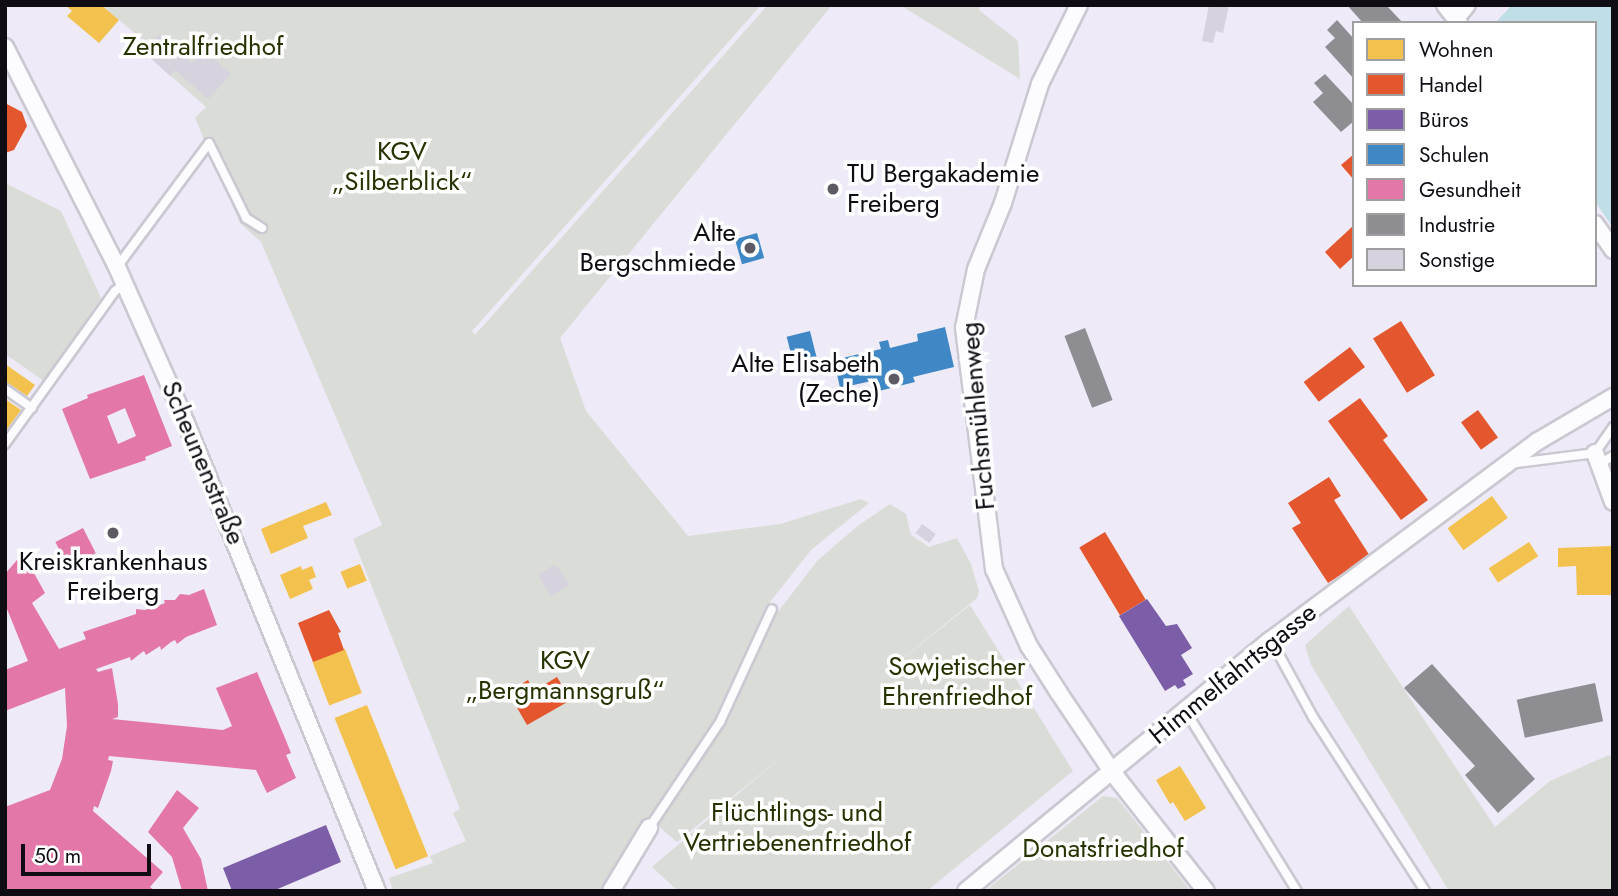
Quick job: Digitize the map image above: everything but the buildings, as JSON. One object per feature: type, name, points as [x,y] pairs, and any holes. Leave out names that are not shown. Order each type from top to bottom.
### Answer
[{"type":"street","name":"Fuchsmühlenweg","points":[[1079,5],[1040,84],[1003,203],[976,269],[964,328],[994,569],[1029,646],[1113,773],[1206,891]]},
{"type":"street","points":[[1445,5],[1457,20],[1468,5]]},
{"type":"street","name":"Scheunenstraße","points":[[5,47],[117,267],[236,541],[377,891]]},
{"type":"street","points":[[1597,227],[1613,250]]},
{"type":"street","name":"Himmelfahrtsgasse","points":[[965,891],[1113,773],[1271,640],[1538,441],[1613,397]]},
{"type":"street","points":[[1602,458],[1613,502]]},
{"type":"street","points":[[611,891],[649,828]]},
{"type":"lane","points":[[117,267],[209,143],[246,218],[262,228]]},
{"type":"lane","points":[[5,444],[115,291],[124,283]]},
{"type":"lane","points":[[5,389],[32,408]]},
{"type":"lane","points":[[1507,464],[1602,458],[1613,428]]},
{"type":"lane","points":[[649,828],[720,722],[772,609]]},
{"type":"lane","points":[[1271,640],[1314,718],[1425,891]]},
{"type":"lane","points":[[1185,710],[1297,891]]},
{"type":"green space","points":[[101,5],[761,5],[472,331],[475,335],[768,5],[832,5],[560,338],[586,411],[688,536],[780,524],[861,499],[869,503],[811,550],[766,607],[715,718],[608,891],[393,891],[389,878],[433,863],[430,856],[466,841],[453,813],[460,809],[353,539],[382,525],[261,242],[240,223],[195,118],[206,107],[144,52],[149,45]]},
{"type":"green space","points":[[900,5],[979,5],[979,10],[1018,41],[1020,79]]},
{"type":"green space","points":[[5,183],[61,211],[101,298],[44,381],[5,354]]},
{"type":"green space","points":[[890,504],[906,514],[911,535],[929,547],[957,538],[971,564],[979,591],[977,598],[677,842],[656,824],[728,717],[777,613],[818,560],[859,525]]},
{"type":"green space","points":[[970,605],[1073,771],[927,891],[678,891],[652,867],[805,737]]},
{"type":"green space","points":[[1349,606],[1495,827],[1550,781],[1609,755],[1613,759],[1613,891],[1449,891],[1311,665],[1305,645]]},
{"type":"green space","name":"Donatsfriedhof","points":[[1103,796],[1117,798],[1191,891],[985,891]]},
{"type":"water","points":[[1512,5],[1613,5],[1613,228],[1597,204],[1597,21],[1497,21]]},
{"type":"place","name":"TU Bergakademie Freiberg","points":[[833,189]]},
{"type":"place","name":"Alte Bergschmiede","points":[[750,248]]},
{"type":"place","name":"Alte Elisabeth (Zeche)","points":[[894,379]]},
{"type":"place","name":"Kreiskrankenhaus Freiberg","points":[[113,533]]},
{"type":"park label","name":"Zentralfriedhof","points":[[203,47]]},
{"type":"park label","name":"KGV „Silberblick“","points":[[402,167]]},
{"type":"park label","name":"KGV „Bergmannsgruß“","points":[[565,676]]},
{"type":"park label","name":"Sowjetischer Ehrenfriedhof","points":[[957,682]]},
{"type":"park label","name":"Flüchtlings- und Vertriebenenfriedhof","points":[[797,828]]}]
